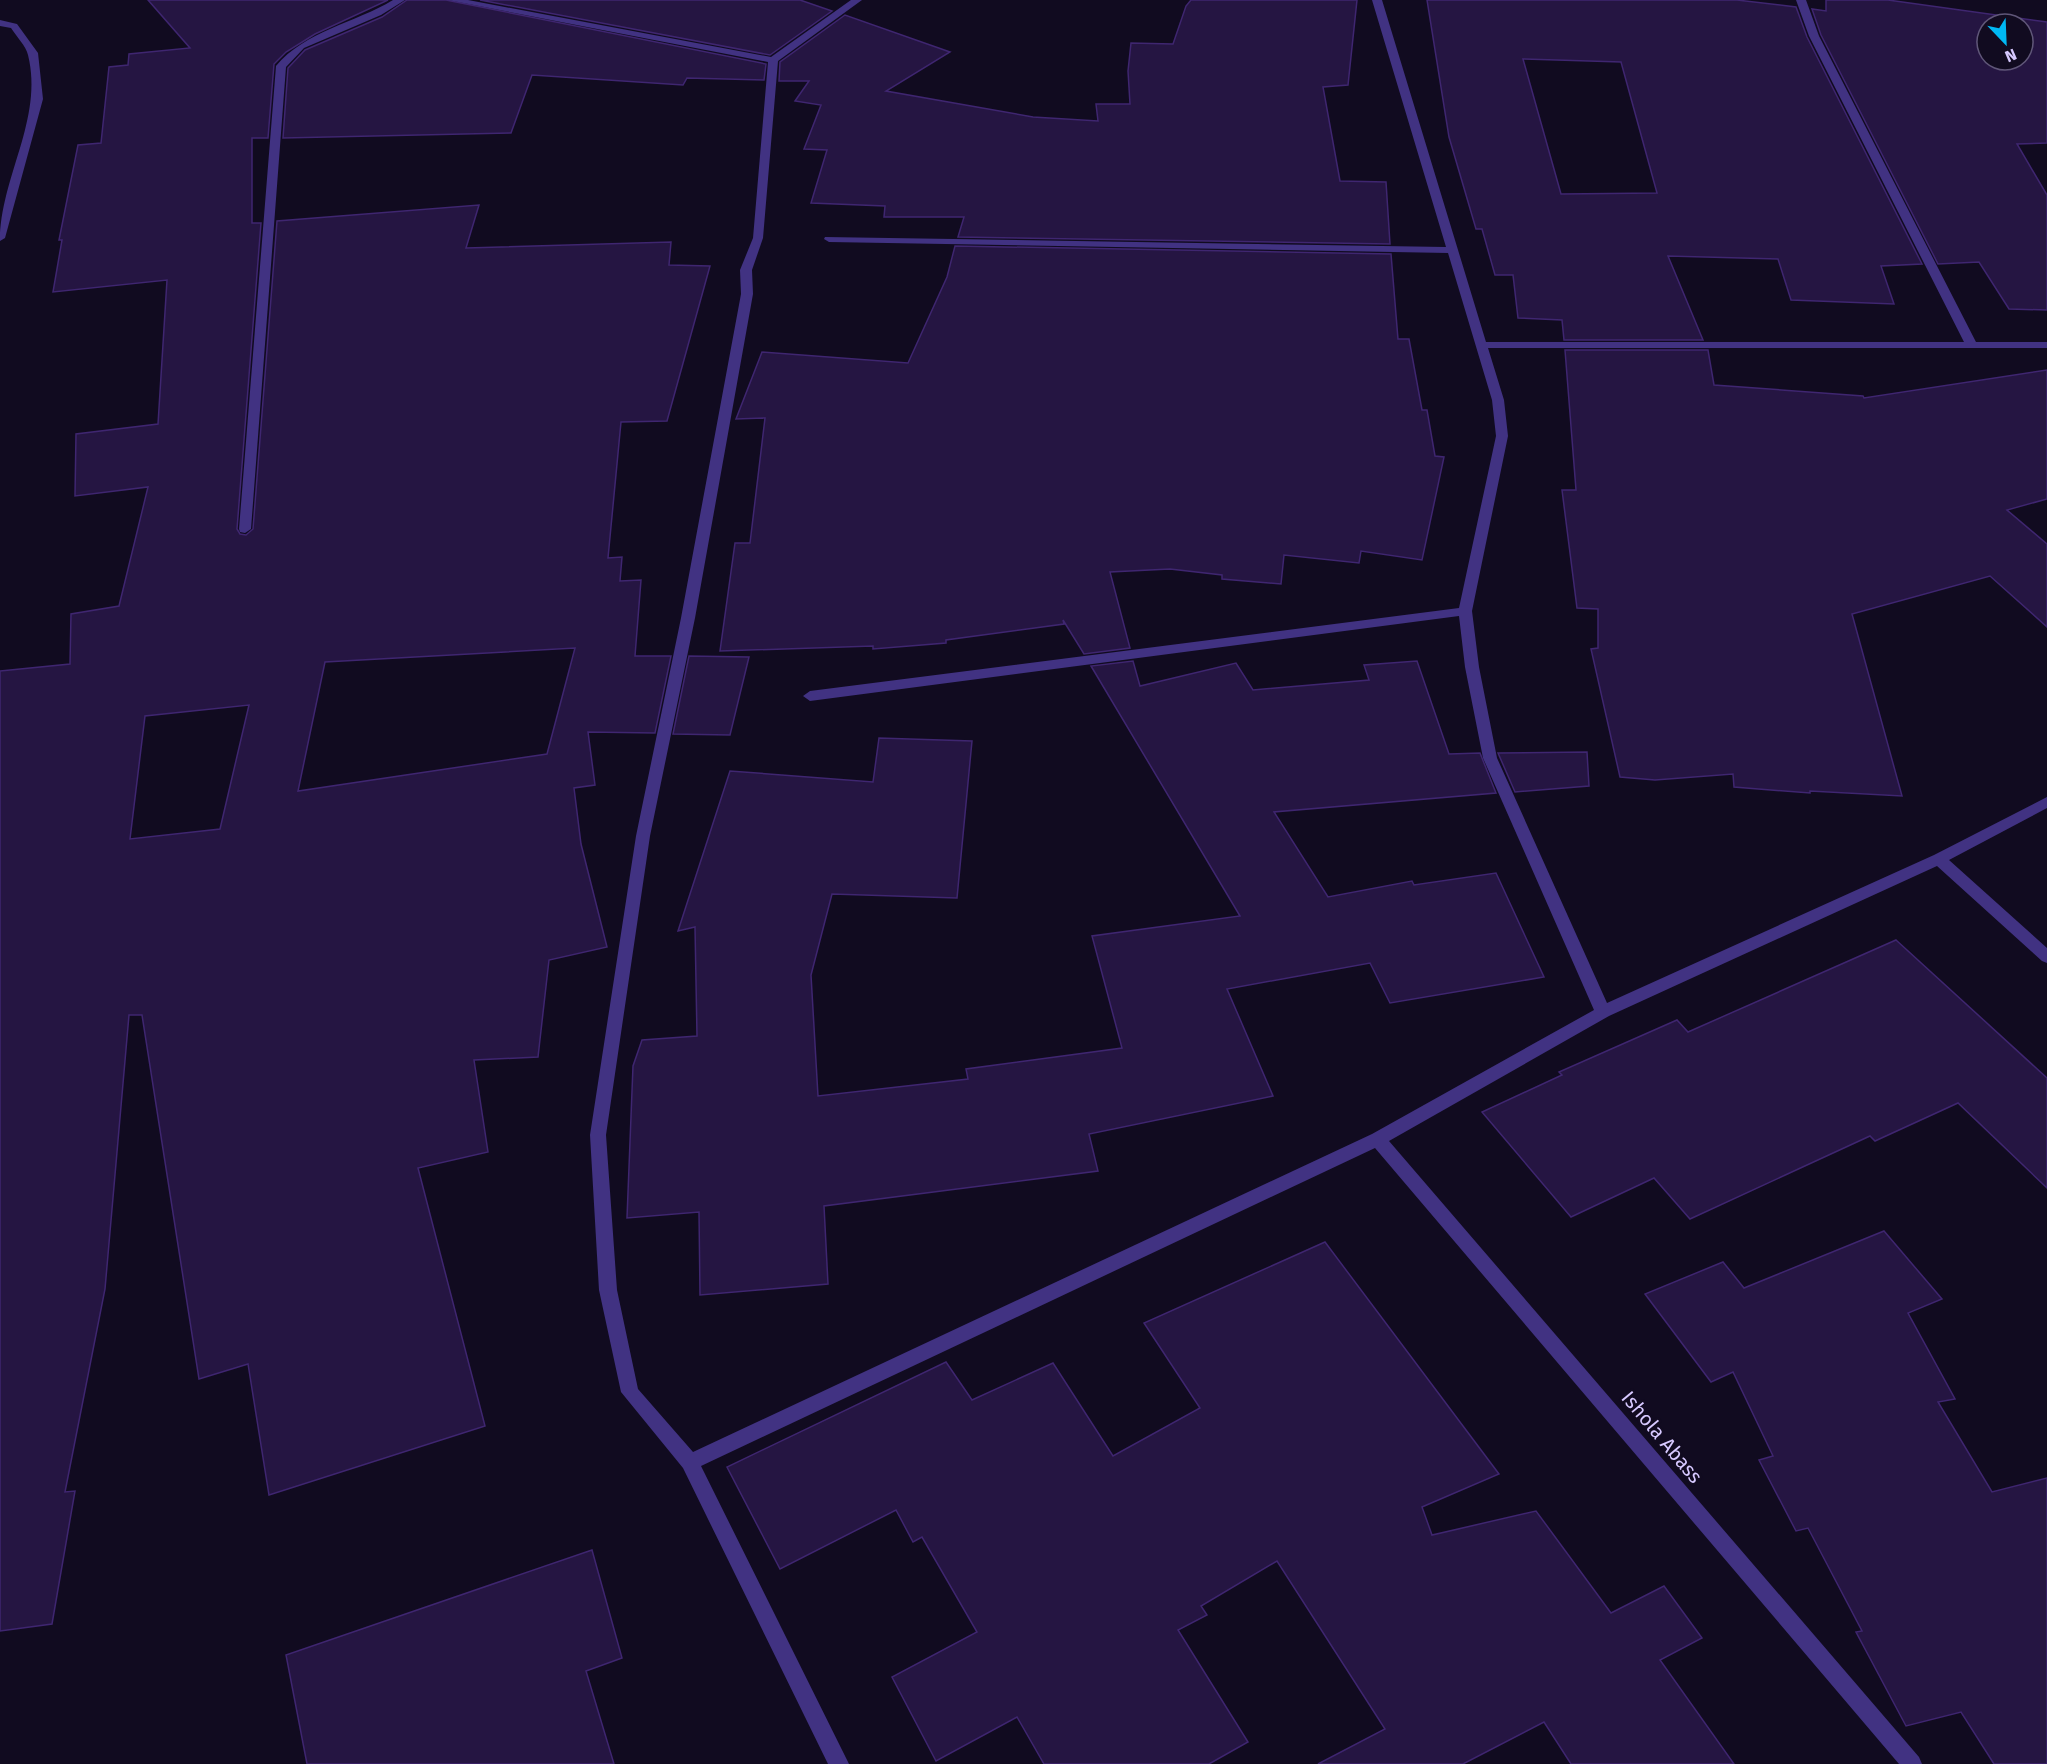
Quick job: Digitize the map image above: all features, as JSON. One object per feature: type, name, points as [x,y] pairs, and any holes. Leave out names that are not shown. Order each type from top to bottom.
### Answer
[{"type":"street","points":[[245,529],[281,66],[301,46],[378,13],[400,0]]},
{"type":"street","points":[[453,0],[773,60],[857,0]]},
{"type":"street","points":[[1377,0],[1498,400],[1502,436],[1465,611],[1472,667],[1490,758],[1603,1012]]},
{"type":"street","points":[[1801,0],[1814,36],[1972,345]]},
{"type":"street","points":[[0,23],[14,26],[33,53],[38,99],[0,238]]},
{"type":"street","points":[[773,60],[758,238],[746,270],[747,294],[741,328],[688,618],[643,836],[598,1135],[608,1290],[630,1392],[690,1462],[839,1764]]},
{"type":"street","points":[[829,239],[1454,250]]},
{"type":"street","points":[[1481,345],[2047,345]]},
{"type":"street","points":[[810,696],[1465,611]]},
{"type":"street","points":[[690,1462],[1378,1138],[1603,1012],[1939,859],[2047,802]]},
{"type":"street","points":[[1939,859],[2047,957]]},
{"type":"street","name":"Ishola Abass","points":[[1378,1138],[1912,1764]]},
{"type":"building","points":[[148,0],[388,0],[315,34],[286,52],[274,64],[268,138],[252,138],[252,223],[261,223],[237,529],[240,534],[246,535],[253,529],[277,221],[479,205],[466,248],[671,242],[669,265],[710,266],[667,421],[621,422],[608,558],[622,557],[620,581],[641,580],[635,656],[671,656],[655,733],[588,732],[595,785],[574,788],[581,844],[607,947],[549,960],[538,1057],[474,1060],[488,1152],[418,1168],[485,1426],[269,1495],[248,1364],[199,1379],[142,1015],[129,1015],[105,1289],[65,1492],[75,1491],[52,1624],[0,1631],[0,671],[70,664],[71,614],[119,606],[148,487],[75,496],[76,434],[158,424],[167,280],[53,292],[62,240],[59,240],[78,145],[101,143],[109,67],[128,65],[129,54],[190,48]],"holes":[[[575,648],[547,754],[298,791],[325,662]],[[249,705],[220,829],[130,839],[145,716]]]},
{"type":"building","points":[[407,0],[446,0],[766,64],[764,80],[687,78],[683,85],[532,75],[511,133],[283,138],[288,68],[305,50],[382,17]]},
{"type":"building","points":[[480,0],[800,0],[832,11],[770,55]]},
{"type":"building","points":[[1191,0],[1357,0],[1348,85],[1323,87],[1340,181],[1386,182],[1390,244],[958,237],[964,217],[884,217],[885,206],[811,203],[827,150],[804,149],[821,105],[795,101],[809,81],[779,81],[780,62],[845,15],[950,52],[886,91],[1033,117],[1098,121],[1096,104],[1130,104],[1128,71],[1131,43],[1173,44],[1186,6]]},
{"type":"building","points":[[1427,0],[1737,0],[1796,7],[1807,37],[1922,264],[1881,266],[1894,304],[1791,300],[1778,259],[1668,256],[1703,340],[1564,340],[1562,320],[1518,318],[1513,275],[1495,275],[1482,229],[1476,229],[1449,137]],"holes":[[[1523,59],[1621,62],[1657,193],[1561,194]]]},
{"type":"building","points":[[1826,0],[1888,0],[1975,12],[1975,72],[2035,72],[2035,20],[2047,22],[2047,143],[2017,144],[2047,195],[2047,310],[2009,309],[1979,262],[1938,264],[1821,35],[1812,9],[1826,11]]},
{"type":"building","points":[[955,246],[1391,254],[1398,339],[1409,339],[1422,410],[1427,410],[1435,456],[1444,457],[1422,560],[1361,551],[1359,563],[1284,555],[1281,584],[1222,579],[1222,575],[1170,569],[1110,572],[1130,648],[1084,654],[1063,620],[1064,624],[946,640],[946,643],[873,649],[873,646],[720,651],[735,543],[750,543],[765,418],[736,419],[762,352],[908,363],[947,277]]},
{"type":"building","points":[[1565,350],[1708,350],[1714,385],[1863,396],[1864,398],[2047,370],[2047,499],[2007,510],[2047,544],[2047,627],[1990,576],[1852,614],[1902,796],[1810,791],[1810,793],[1734,787],[1733,774],[1655,780],[1620,777],[1591,649],[1598,648],[1598,609],[1577,608],[1562,490],[1576,490]]},
{"type":"building","points":[[689,656],[749,657],[730,735],[673,734]]},
{"type":"building","points":[[1133,661],[1140,686],[1236,663],[1253,690],[1369,680],[1364,665],[1417,661],[1449,754],[1480,753],[1496,793],[1274,812],[1328,897],[1412,881],[1414,885],[1496,873],[1544,977],[1390,1003],[1370,963],[1227,989],[1273,1096],[1089,1134],[1098,1171],[824,1206],[828,1284],[700,1295],[699,1212],[627,1218],[633,1066],[642,1040],[697,1036],[695,927],[678,931],[730,771],[873,782],[879,738],[972,741],[957,898],[832,894],[811,975],[818,1096],[968,1079],[966,1069],[1122,1048],[1092,936],[1240,916],[1091,666]]},
{"type":"building","points":[[1587,752],[1589,786],[1515,792],[1498,753]]},
{"type":"building","points":[[1896,940],[2047,1078],[2047,1188],[1958,1103],[1875,1141],[1870,1136],[1690,1219],[1654,1178],[1571,1217],[1482,1112],[1562,1075],[1559,1072],[1677,1020],[1688,1032]]},
{"type":"building","points":[[1884,1231],[1942,1299],[1908,1313],[1955,1399],[1938,1402],[1992,1492],[2047,1478],[2047,1764],[1994,1764],[1961,1712],[1906,1726],[1856,1632],[1862,1631],[1808,1528],[1796,1531],[1759,1460],[1773,1456],[1733,1372],[1711,1382],[1645,1294],[1723,1262],[1744,1288]]},
{"type":"building","points":[[1325,1242],[1499,1474],[1422,1507],[1432,1535],[1536,1511],[1611,1613],[1664,1586],[1702,1638],[1660,1660],[1734,1764],[1571,1764],[1544,1722],[1463,1764],[1318,1764],[1385,1729],[1277,1561],[1201,1606],[1207,1615],[1178,1630],[1248,1742],[1209,1764],[1044,1764],[1017,1717],[936,1761],[892,1677],[977,1632],[922,1537],[913,1542],[896,1510],[780,1569],[727,1467],[946,1362],[972,1400],[1053,1363],[1113,1456],[1200,1408],[1144,1323]]},
{"type":"building","points":[[592,1550],[622,1658],[586,1671],[614,1764],[307,1764],[286,1655]]}]
